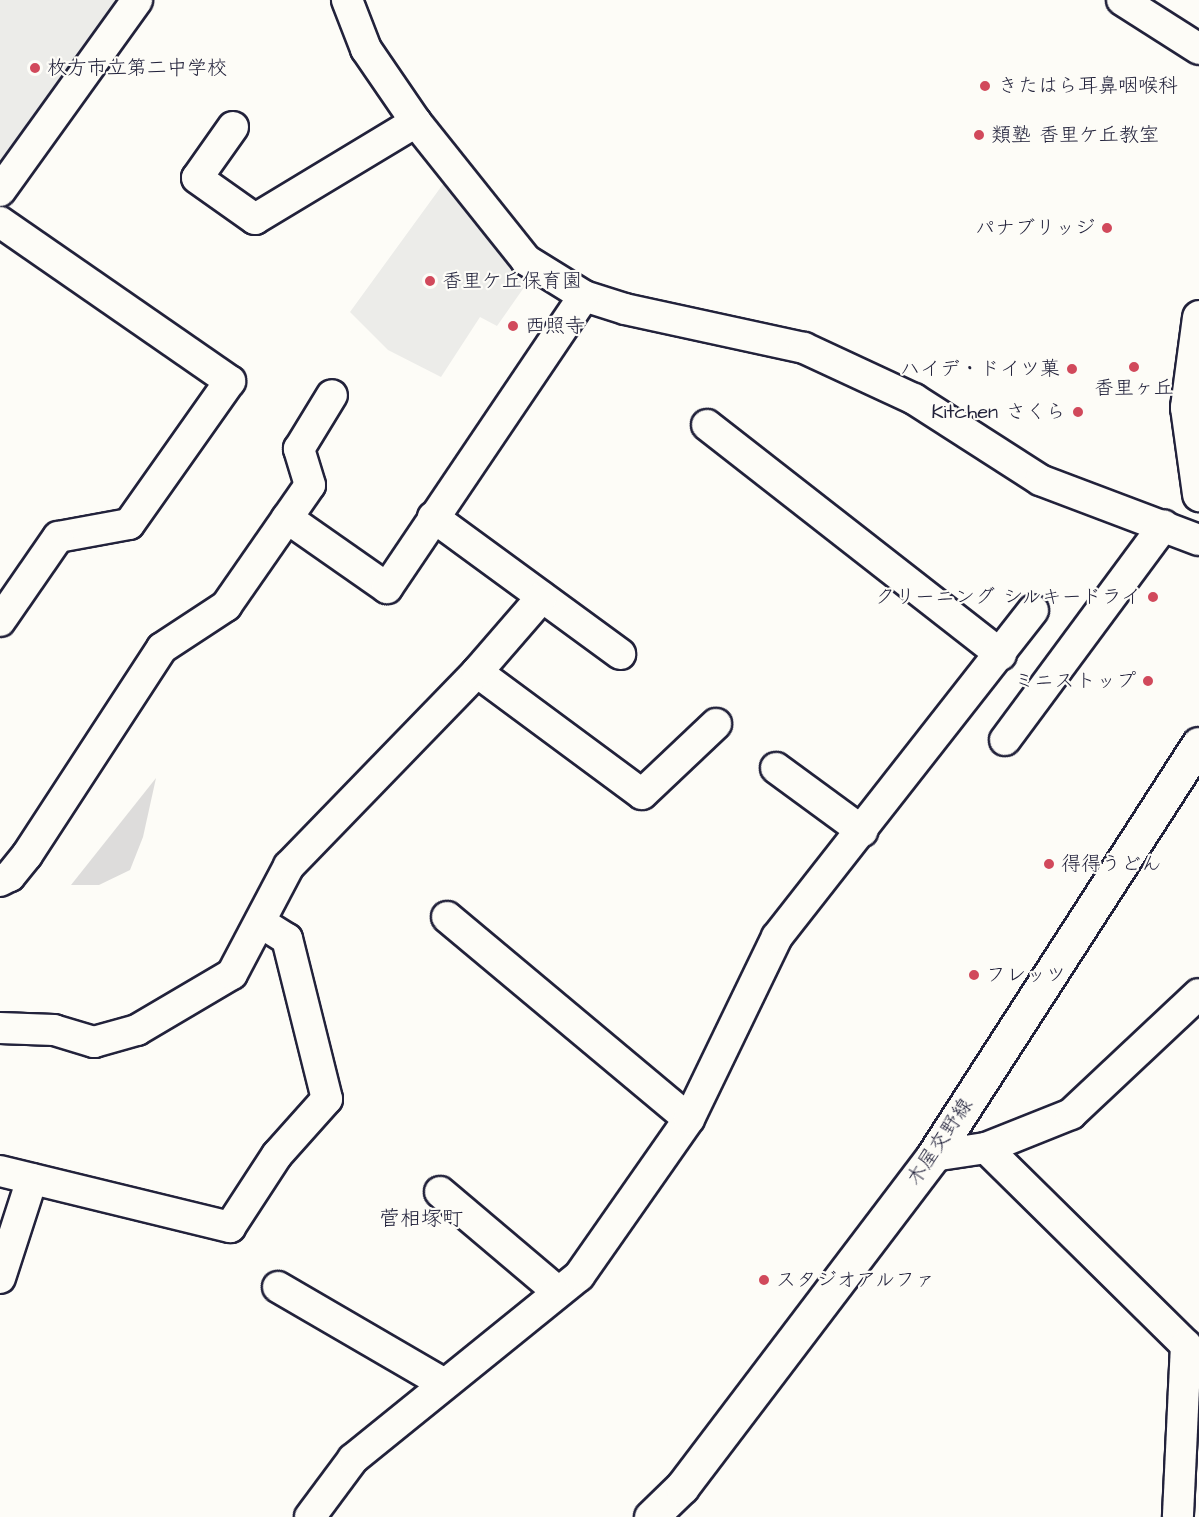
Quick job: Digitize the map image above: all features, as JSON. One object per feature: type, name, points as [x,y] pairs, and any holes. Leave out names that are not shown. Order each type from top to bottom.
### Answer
[{"type":"main road","points":[[1199,317],[1187,407],[1199,494]]},
{"type":"main road","name":"木屋交野線","points":[[651,1517],[682,1487],[933,1156],[1199,744]]},
{"type":"street","points":[[0,191],[138,0]]},
{"type":"street","points":[[347,0],[366,49],[416,122],[526,260],[584,296],[625,309],[804,348],[914,399],[1040,480],[1199,540]]},
{"type":"street","points":[[1122,0],[1199,49]]},
{"type":"street","points":[[233,127],[197,178],[255,219],[416,122]]},
{"type":"street","points":[[0,222],[230,381],[129,524],[58,537],[0,621]]},
{"type":"street","points":[[287,518],[387,588],[584,296]]},
{"type":"street","points":[[0,881],[10,876],[27,855],[162,648],[226,606],[310,485],[299,449],[332,395]]},
{"type":"street","points":[[707,425],[1001,655]]},
{"type":"street","points":[[433,517],[620,654]]},
{"type":"street","points":[[1005,740],[1164,525]]},
{"type":"street","points":[[0,1028],[54,1030],[94,1042],[137,1030],[232,974],[261,923],[289,866],[477,672],[542,597]]},
{"type":"street","points":[[310,1517],[353,1459],[443,1383],[579,1276],[689,1119],[777,937],[1001,655],[1033,610]]},
{"type":"street","points":[[477,672],[642,794],[716,724]]},
{"type":"street","points":[[776,768],[862,831]]},
{"type":"street","points":[[447,917],[689,1119]]},
{"type":"street","points":[[0,1171],[230,1227],[277,1155],[327,1099],[288,939],[261,923]]},
{"type":"street","points":[[933,1156],[986,1148],[1071,1114],[1199,994]]},
{"type":"street","points":[[986,1148],[1186,1346],[1178,1517]]},
{"type":"street","points":[[0,1278],[32,1179]]},
{"type":"street","points":[[440,1192],[558,1291]]},
{"type":"street","points":[[278,1287],[443,1383]]},
{"type":"shaded area","name":"枚方市立第二中学校","points":[[0,0],[121,0],[0,163]]},
{"type":"shaded area","points":[[446,180],[532,276],[497,326],[480,317],[441,377],[388,350],[350,312]]},
{"type":"shaded area","points":[[156,778],[143,837],[130,870],[99,885],[71,885]]},
{"type":"place","name":"枚方市立第二中学校","points":[[35,68]]},
{"type":"place","name":"きたはら耳鼻咽喉科","points":[[985,86]]},
{"type":"place","name":"類塾 香里ケ丘教室","points":[[979,135]]},
{"type":"place","name":"パナブリッジ","points":[[1107,228]]},
{"type":"place","name":"香里ケ丘保育園","points":[[430,281]]},
{"type":"place","name":"西照寺","points":[[513,326]]},
{"type":"place","name":"香里ヶ丘","points":[[1134,367]]},
{"type":"place","name":"ハイデ・ドイツ菓","points":[[1072,369]]},
{"type":"place","name":"Kitchen さくら","points":[[1078,412]]},
{"type":"place","name":"クリーニング シルキードライ","points":[[1153,597]]},
{"type":"place","name":"ミニストップ","points":[[1148,681]]},
{"type":"place","name":"得得うどん","points":[[1049,864]]},
{"type":"place","name":"フレッツ","points":[[974,975]]},
{"type":"place","name":"スタジオアルファ","points":[[764,1280]]},
{"type":"district","name":"菅相塚町","points":[[421,1219]]}]
